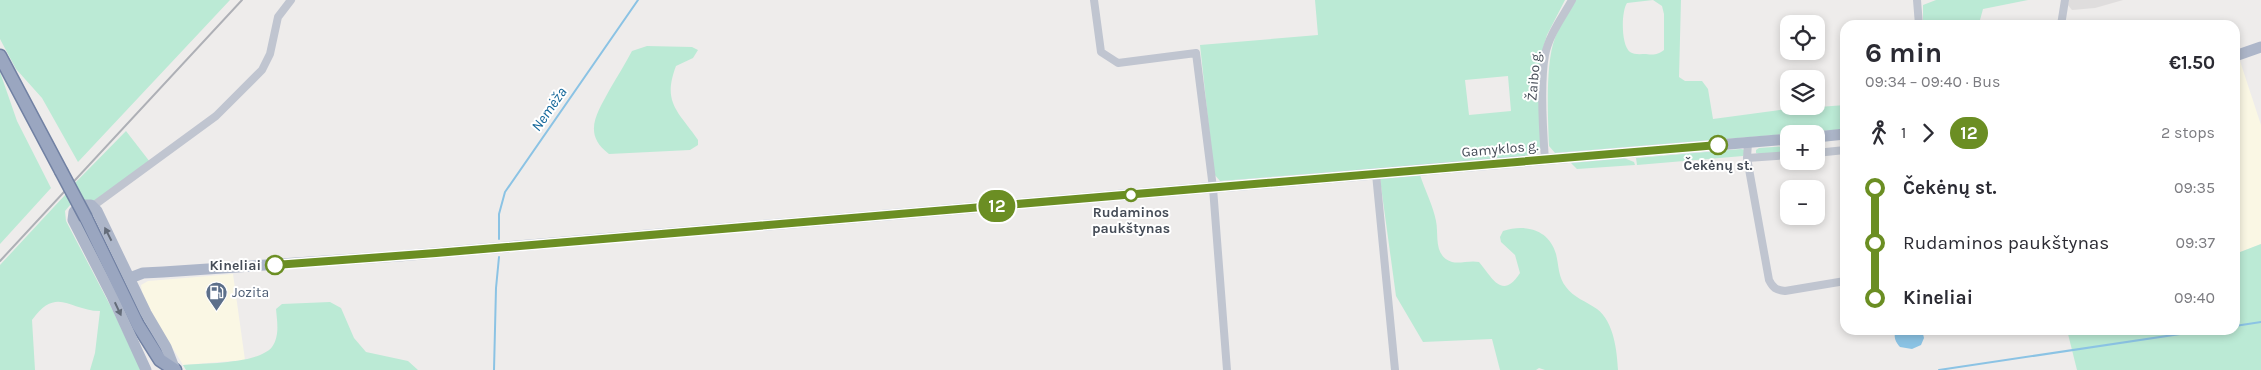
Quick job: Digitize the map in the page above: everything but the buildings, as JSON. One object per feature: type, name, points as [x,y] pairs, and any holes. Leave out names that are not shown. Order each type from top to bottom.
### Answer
[{"type":"highway","points":[[0,56],[86,218],[161,369]]},
{"type":"main road","points":[[2240,54],[2261,48]]},
{"type":"main road","points":[[1825,136],[1840,135]]},
{"type":"main road","name":"Gamyklos g.","points":[[130,278],[143,274],[163,272],[409,255],[1780,140]]},
{"type":"main road","points":[[86,204],[93,206],[146,313],[166,347],[161,369],[112,296],[73,220],[76,208],[86,204]]},
{"type":"street","points":[[93,206],[216,116],[262,70],[270,54],[278,17],[291,0]]},
{"type":"street","points":[[1094,0],[1101,52],[1118,63],[1196,53],[1213,188],[1227,370]]},
{"type":"street","name":"Žaibo g.","points":[[1545,160],[1545,56],[1553,31],[1572,0]]},
{"type":"street","points":[[1917,0],[1919,20]]},
{"type":"street","points":[[2062,20],[2065,0]]},
{"type":"street","points":[[1748,143],[1747,158],[1769,280],[1772,287],[1778,291],[1785,291],[1840,281]]},
{"type":"street","points":[[1825,152],[1840,151]]},
{"type":"street","points":[[1747,158],[1780,156]]},
{"type":"street","points":[[1376,174],[1395,370]]},
{"type":"shaded area","points":[[2069,0],[2123,0],[2095,8],[2072,10],[2068,5]]},
{"type":"shaded area","points":[[2240,61],[2261,125],[2261,244],[2240,252]]},
{"type":"shaded area","points":[[233,274],[245,360],[183,365],[155,319],[142,292],[141,285],[148,281]]},
{"type":"green space","points":[[0,0],[230,0],[78,162],[42,98],[16,69],[0,39]]},
{"type":"green space","points":[[1315,0],[1565,0],[1547,35],[1543,48],[1541,147],[1538,153],[1529,157],[1220,181],[1214,174],[1200,45],[1318,35]],"holes":[[[1508,76],[1511,111],[1469,115],[1465,80]]]},
{"type":"green space","points":[[1576,0],[1653,0],[1681,0],[1679,77],[1685,81],[1702,81],[1708,89],[1713,119],[1780,110],[1780,115],[1825,115],[1825,107],[1840,105],[1840,129],[1825,131],[1825,125],[1780,125],[1780,134],[1555,153],[1549,146],[1548,91],[1552,49],[1557,33]],"holes":[[[1653,0],[1662,6],[1664,14],[1664,50],[1653,54],[1630,52],[1625,43],[1623,28],[1627,3]]]},
{"type":"green space","points":[[1936,0],[2028,0],[1983,9],[1980,20],[1923,20],[1923,5]]},
{"type":"green space","points":[[647,46],[692,47],[698,50],[693,58],[676,66],[671,89],[674,106],[698,140],[698,145],[690,150],[609,154],[596,139],[594,123],[605,98],[632,51]]},
{"type":"green space","points":[[0,72],[17,121],[51,188],[0,244]]},
{"type":"green space","points":[[126,131],[150,162],[95,201],[84,200],[75,183]]},
{"type":"green space","points":[[1780,147],[1780,154],[1762,155],[1756,153],[1756,150],[1759,148]]},
{"type":"green space","points":[[1746,150],[1743,156],[1637,165],[1636,158]]},
{"type":"green space","points":[[1624,158],[1634,162],[1635,165],[1577,169],[1571,163]]},
{"type":"green space","points":[[1420,175],[1435,215],[1439,250],[1446,259],[1452,262],[1479,262],[1498,284],[1508,285],[1520,273],[1515,255],[1501,242],[1500,237],[1503,231],[1520,228],[1535,230],[1548,239],[1556,254],[1563,283],[1576,297],[1597,309],[1607,321],[1614,337],[1618,370],[1545,370],[1539,368],[1536,370],[1500,370],[1492,339],[1423,342],[1396,296],[1380,179]]},
{"type":"green space","points":[[66,194],[71,204],[65,211],[66,221],[111,307],[141,370],[90,370],[95,353],[100,311],[57,302],[49,304],[32,320],[35,370],[0,370],[0,265]]},
{"type":"green space","points":[[2261,244],[2261,370],[2077,370],[2068,335],[2240,335],[2240,252]]},
{"type":"green space","points":[[330,302],[341,308],[354,338],[366,352],[408,361],[418,370],[186,370],[183,365],[230,362],[265,353],[275,343],[277,328],[276,309],[282,304]]},
{"type":"water","points":[[1895,335],[1923,335],[1924,338],[1921,345],[1912,349],[1900,347]]},
{"type":"waterway","name":"Nemėža","points":[[499,239],[499,214],[505,192],[638,0]]},
{"type":"waterway","name":"Nemėža","points":[[494,370],[496,288],[499,257]]},
{"type":"waterway","points":[[2240,325],[2261,322]]},
{"type":"waterway","points":[[1939,370],[2174,335]]},
{"type":"railway","points":[[0,261],[242,0]]},
{"type":"bus line","name":"12","points":[[275,265],[1139,195],[1718,145]]},
{"type":"place","name":"Čekėnų st.","points":[[1718,145]]},
{"type":"place","name":"Rudaminos paukštynas","points":[[1131,195]]},
{"type":"place","name":"Kineliai","points":[[275,265]]},
{"type":"place","name":"Jozita","points":[[216,311]]}]
